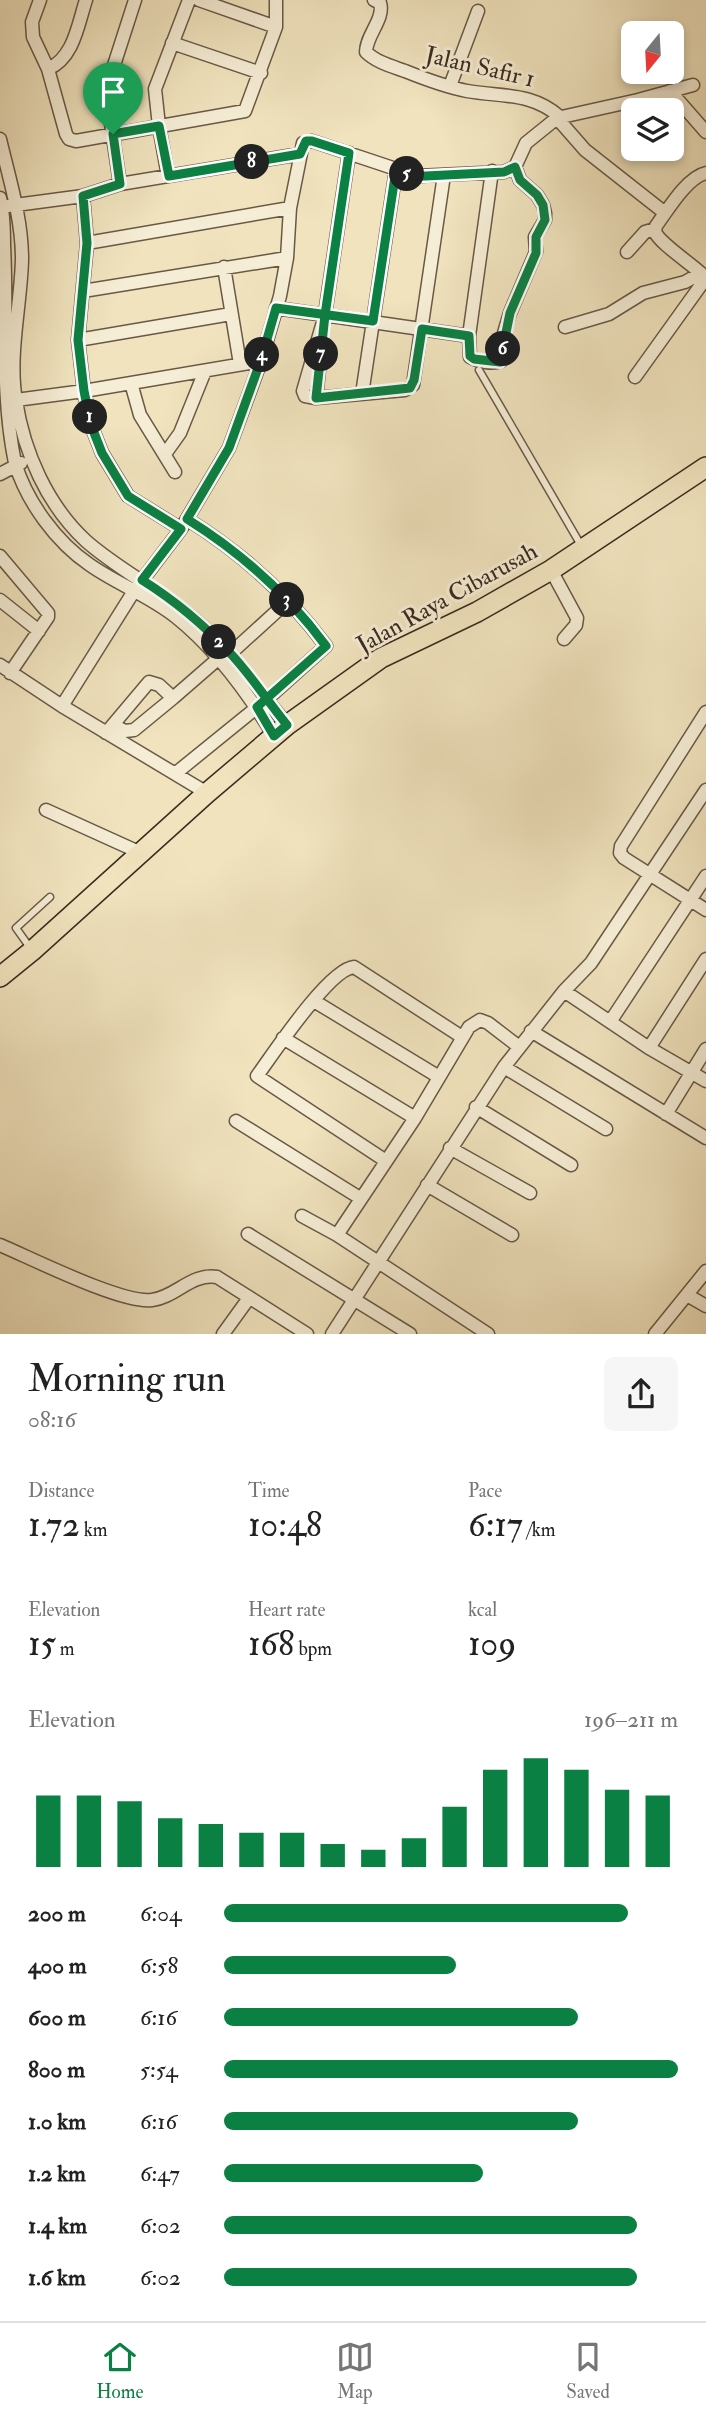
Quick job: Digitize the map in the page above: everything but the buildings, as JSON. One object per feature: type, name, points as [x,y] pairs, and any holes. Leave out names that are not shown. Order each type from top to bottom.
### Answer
[{"type":"main road","name":"Jalan Raya Cibarusah","points":[[0,977],[281,731],[382,658],[477,612],[551,570],[706,467]]},
{"type":"street","points":[[40,0],[31,29],[33,37],[48,69],[69,139],[76,142],[245,111],[276,27],[276,0]]},
{"type":"street","points":[[48,69],[57,65],[68,53],[86,0]]},
{"type":"street","points":[[120,184],[107,84],[135,0]]},
{"type":"street","points":[[169,176],[159,126],[156,89],[189,0]]},
{"type":"street","points":[[199,0],[276,27]]},
{"type":"street","name":"Jalan Safir 1","points":[[374,0],[380,3],[382,10],[366,44],[368,55],[388,65],[450,86],[524,98],[548,106],[584,149],[666,213]]},
{"type":"street","points":[[450,86],[478,11]]},
{"type":"street","points":[[172,43],[261,73]]},
{"type":"street","points":[[62,706],[134,591],[184,524],[229,448],[261,360],[276,308],[287,258],[290,208],[303,143],[312,141],[416,176],[504,172],[515,167],[526,143],[559,118],[692,85]]},
{"type":"street","points":[[670,91],[706,132]]},
{"type":"street","points":[[0,139],[6,203],[1,371],[16,466],[40,516],[54,534],[90,565],[176,617],[225,656]]},
{"type":"street","points":[[349,153],[325,315],[303,391],[305,396],[316,398],[405,390],[413,385],[444,175]]},
{"type":"street","points":[[6,203],[83,196],[120,184],[300,154]]},
{"type":"street","points":[[492,171],[469,336],[470,356],[498,362],[501,361],[504,332],[510,313],[536,253],[536,237],[545,220],[543,205],[537,195],[520,180],[515,167]]},
{"type":"street","points":[[362,394],[396,170]]},
{"type":"street","points":[[627,252],[645,232],[655,229],[696,177],[706,173]]},
{"type":"street","points":[[83,196],[87,243],[78,340],[91,425],[102,453],[128,496],[184,524],[209,533],[288,601],[326,646],[176,773]]},
{"type":"street","points":[[6,203],[22,243],[15,366],[16,400],[32,458],[46,490],[72,526],[103,554],[181,608],[225,656],[281,731]]},
{"type":"street","points":[[87,243],[290,208]]},
{"type":"street","points":[[635,377],[706,278],[660,241],[655,229]]},
{"type":"street","points":[[83,291],[287,258]]},
{"type":"street","points":[[224,267],[240,364]]},
{"type":"street","points":[[565,327],[609,314],[643,293],[685,282],[701,273]]},
{"type":"street","points":[[276,308],[469,336]]},
{"type":"street","points":[[78,340],[232,314]]},
{"type":"street","points":[[16,400],[261,360]]},
{"type":"street","points":[[165,454],[180,433],[205,370]]},
{"type":"street","points":[[131,383],[139,415],[174,472]]},
{"type":"street","points":[[0,474],[32,458]]},
{"type":"street","points":[[0,556],[48,613],[39,631],[5,669],[62,706],[110,729],[207,793]]},
{"type":"street","points":[[551,570],[577,618],[576,625],[564,639]]},
{"type":"street","points":[[0,600],[39,631]]},
{"type":"street","points":[[110,729],[134,730],[288,601]]},
{"type":"street","points":[[110,729],[149,682],[159,685],[173,698]]},
{"type":"street","points":[[706,712],[621,846],[621,856],[706,910]]},
{"type":"street","points":[[332,1334],[476,1107],[518,1046],[564,990],[591,963],[706,790]]},
{"type":"street","points":[[46,810],[141,853]]},
{"type":"street","points":[[610,1022],[706,876]]},
{"type":"street","points":[[649,1048],[706,959]]},
{"type":"street","points":[[386,1161],[257,1076],[283,1038],[314,1001],[342,970],[354,967],[462,1037]]},
{"type":"street","points":[[564,990],[649,1048],[701,1076]]},
{"type":"street","points":[[314,1001],[439,1077]]},
{"type":"street","points":[[337,1235],[415,1118],[469,1027],[480,1020],[488,1023],[518,1046]]},
{"type":"street","points":[[531,1031],[706,1138]]},
{"type":"street","points":[[283,1038],[415,1118]]},
{"type":"street","points":[[666,1114],[701,1076],[706,1049]]},
{"type":"street","points":[[504,1067],[606,1129]]},
{"type":"street","points":[[476,1107],[571,1165]]},
{"type":"street","points":[[236,1121],[360,1198]]},
{"type":"street","points":[[450,1149],[530,1193]]},
{"type":"street","points":[[427,1185],[512,1236]]},
{"type":"street","points":[[302,1216],[337,1235],[488,1334]]},
{"type":"street","points":[[248,1234],[410,1334]]},
{"type":"street","points":[[0,1245],[92,1284],[151,1301],[195,1279],[208,1275],[217,1277],[307,1334]]},
{"type":"street","points":[[658,1333],[706,1271]]},
{"type":"street","points":[[687,1295],[706,1306]]},
{"type":"street","points":[[223,1334],[249,1298]]},
{"type":"lane","points":[[479,370],[583,549]]},
{"type":"lane","points":[[32,951],[16,928],[50,897]]},
{"type":"route","points":[[113,134],[120,184],[83,196],[87,243],[78,340],[91,425],[102,453],[128,496],[181,529],[142,580],[163,593],[231,653],[266,699],[287,725],[274,736],[257,707],[266,699],[326,646],[288,601],[251,567],[187,519],[229,448],[261,360],[276,308],[325,315],[373,321],[396,170],[426,176],[504,172],[515,167],[520,180],[537,195],[543,205],[545,220],[536,237],[536,253],[510,313],[500,362],[478,361],[470,356],[469,336],[422,329],[413,385],[410,388],[316,398],[325,315],[349,153],[306,141],[300,154],[169,176],[159,126],[113,134]]}]
